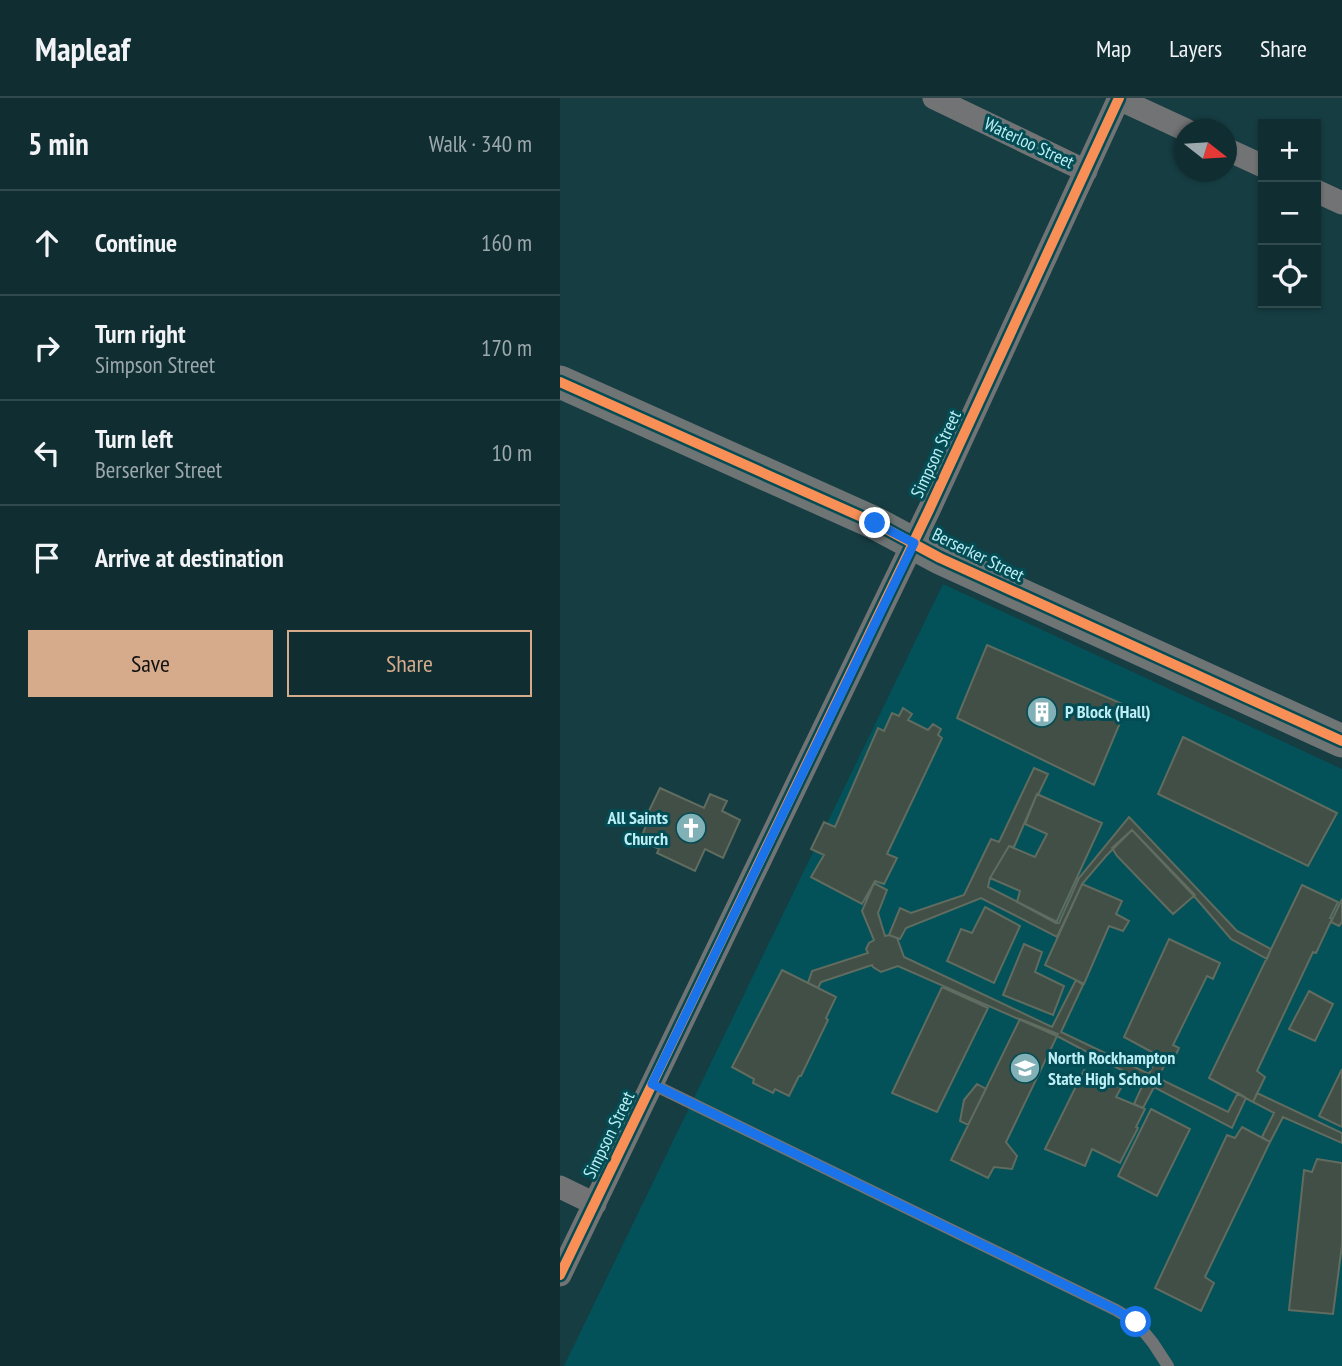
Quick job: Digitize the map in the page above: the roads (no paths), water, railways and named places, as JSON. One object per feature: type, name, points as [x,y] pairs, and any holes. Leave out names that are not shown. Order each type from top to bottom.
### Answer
[{"type":"street","name":"Waterloo Street","points":[[934,98],[1086,171]]},
{"type":"street","name":"Simpson Street","points":[[560,1275],[914,543],[1119,98]]},
{"type":"street","points":[[1119,98],[1174,124]]},
{"type":"street","points":[[1237,154],[1258,164]]},
{"type":"street","points":[[1321,193],[1342,203]]},
{"type":"street","name":"Berserker Street","points":[[560,382],[875,523],[940,558],[1342,741]]},
{"type":"street","points":[[560,1188],[595,1204]]},
{"type":"lane","points":[[652,1084],[1116,1310],[1136,1322],[1168,1366]]},
{"type":"place","name":"P Block (Hall)","points":[[1042,712]]},
{"type":"place","name":"All Saints Church","points":[[691,828]]},
{"type":"place","name":"North Rockhampton State High School","points":[[1025,1068]]}]
